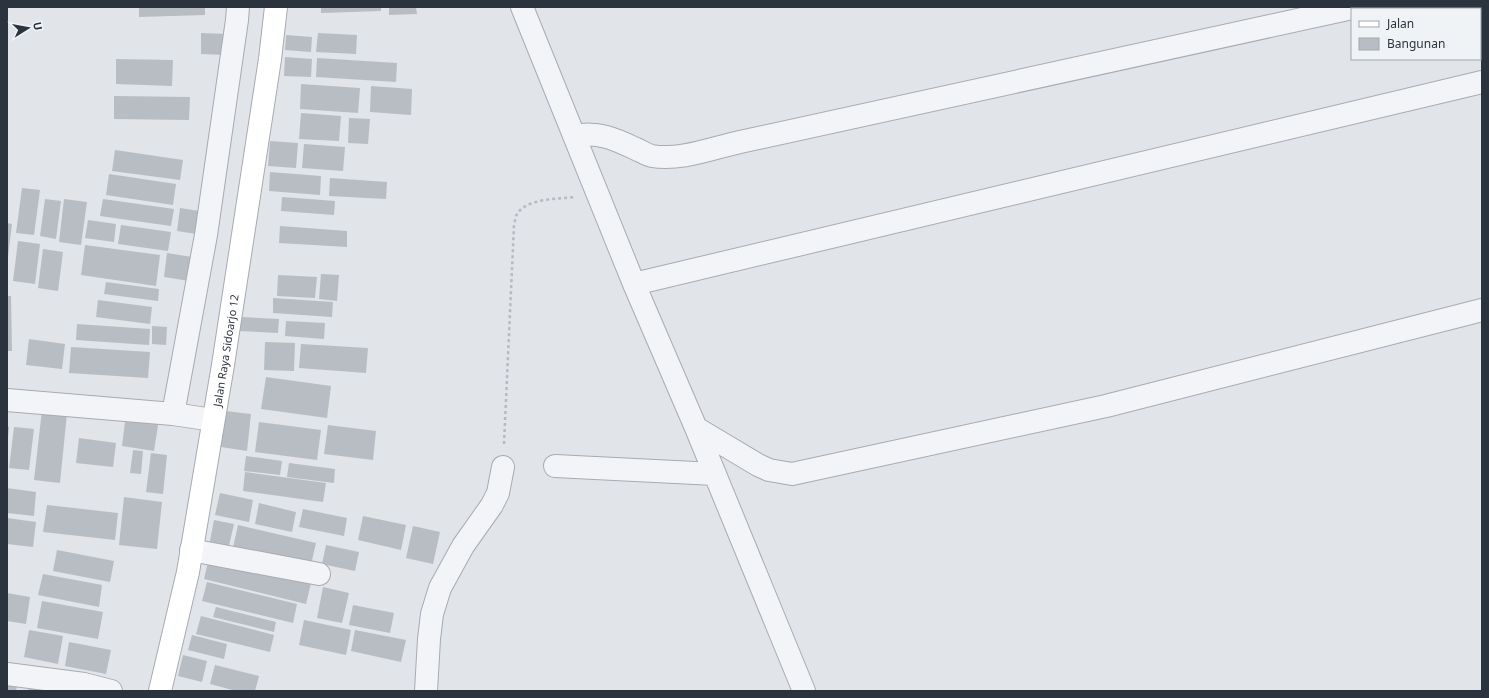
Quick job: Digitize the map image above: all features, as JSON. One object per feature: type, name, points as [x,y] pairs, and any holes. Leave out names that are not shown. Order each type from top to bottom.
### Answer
[{"type":"main road","name":"Jalan Raya Sidoarjo 12","points":[[160,691],[178,618],[191,550],[208,419],[270,59],[276,7]]},
{"type":"street","points":[[177,415],[206,235],[238,7]]},
{"type":"street","points":[[522,7],[634,284],[696,428],[804,691]]},
{"type":"street","points":[[574,136],[594,134],[619,141],[652,156],[678,156],[1351,8]]},
{"type":"street","points":[[634,284],[1482,82]]},
{"type":"street","points":[[696,428],[758,465],[769,470],[792,474],[1106,406],[1482,310]]},
{"type":"street","points":[[7,400],[208,419]]},
{"type":"street","points":[[555,466],[715,474]]},
{"type":"street","points":[[426,691],[432,614],[440,588],[463,546],[492,505],[498,493],[503,467]]},
{"type":"street","points":[[191,550],[319,574]]},
{"type":"street","points":[[7,674],[84,684],[111,691]]},
{"type":"path","points":[[503,467],[514,225],[517,215],[522,208],[529,204],[597,194]]},
{"type":"building","points":[[139,7],[205,7],[205,15],[139,17]]},
{"type":"building","points":[[321,7],[381,7],[381,11],[321,13]]},
{"type":"building","points":[[389,7],[416,7],[417,14],[389,15]]},
{"type":"building","points":[[201,33],[228,34],[227,55],[201,54]]},
{"type":"building","points":[[318,33],[357,35],[356,54],[316,52]]},
{"type":"building","points":[[286,35],[312,37],[311,52],[285,50]]},
{"type":"building","points":[[285,57],[312,59],[311,77],[284,76]]},
{"type":"building","points":[[317,58],[397,63],[396,82],[316,77]]},
{"type":"building","points":[[116,59],[173,60],[172,86],[116,84]]},
{"type":"building","points":[[301,84],[360,88],[358,113],[300,109]]},
{"type":"building","points":[[371,86],[412,89],[411,115],[370,112]]},
{"type":"building","points":[[114,96],[190,97],[189,120],[114,119]]},
{"type":"building","points":[[301,113],[341,116],[339,141],[299,139]]},
{"type":"building","points":[[349,118],[370,119],[368,144],[348,143]]},
{"type":"building","points":[[270,141],[298,143],[296,168],[268,166]]},
{"type":"building","points":[[304,144],[345,147],[343,171],[302,168]]},
{"type":"building","points":[[115,150],[183,160],[180,180],[112,171]]},
{"type":"building","points":[[270,172],[321,176],[320,195],[269,191]]},
{"type":"building","points":[[109,174],[176,184],[173,205],[106,195]]},
{"type":"building","points":[[330,178],[387,182],[386,199],[329,196]]},
{"type":"building","points":[[22,188],[40,190],[34,235],[16,233]]},
{"type":"building","points":[[282,197],[335,201],[334,215],[281,211]]},
{"type":"building","points":[[45,199],[61,201],[56,239],[40,236]]},
{"type":"building","points":[[64,199],[87,202],[81,245],[59,242]]},
{"type":"building","points":[[103,199],[174,209],[171,226],[100,216]]},
{"type":"building","points":[[180,208],[206,212],[203,235],[177,231]]},
{"type":"building","points":[[88,220],[116,224],[114,242],[85,238]]},
{"type":"building","points":[[7,223],[12,224],[8,257],[7,257]]},
{"type":"building","points":[[121,225],[171,232],[168,251],[118,244]]},
{"type":"building","points":[[280,226],[347,231],[347,247],[279,243]]},
{"type":"building","points":[[18,241],[40,244],[35,284],[13,281]]},
{"type":"building","points":[[85,245],[160,255],[156,286],[81,275]]},
{"type":"building","points":[[43,249],[63,252],[58,291],[38,288]]},
{"type":"building","points":[[167,253],[192,257],[189,281],[164,277]]},
{"type":"building","points":[[321,274],[339,275],[337,301],[319,299]]},
{"type":"building","points":[[278,275],[317,277],[315,298],[277,296]]},
{"type":"building","points":[[106,282],[159,289],[158,301],[104,294]]},
{"type":"building","points":[[7,296],[11,296],[12,351],[7,351]]},
{"type":"building","points":[[273,298],[333,302],[332,317],[273,313]]},
{"type":"building","points":[[98,300],[152,307],[150,324],[96,317]]},
{"type":"building","points":[[240,317],[279,319],[278,333],[239,331]]},
{"type":"building","points":[[286,321],[325,323],[324,339],[285,336]]},
{"type":"building","points":[[77,324],[150,329],[149,345],[76,340]]},
{"type":"building","points":[[152,326],[167,327],[166,345],[152,344]]},
{"type":"building","points":[[29,339],[65,344],[62,369],[26,365]]},
{"type":"building","points":[[265,342],[295,343],[294,371],[264,370]]},
{"type":"building","points":[[301,344],[368,348],[366,373],[299,368]]},
{"type":"building","points":[[71,347],[150,352],[148,378],[69,373]]},
{"type":"building","points":[[266,377],[331,386],[327,418],[261,409]]},
{"type":"building","points":[[42,410],[67,413],[60,483],[34,480]]},
{"type":"building","points":[[225,411],[251,414],[247,451],[221,447]]},
{"type":"building","points":[[126,414],[159,419],[154,451],[122,446]]},
{"type":"building","points":[[259,422],[321,430],[317,460],[255,452]]},
{"type":"building","points":[[328,425],[376,431],[373,460],[324,454]]},
{"type":"building","points":[[7,426],[9,427],[8,437],[7,436]]},
{"type":"building","points":[[14,427],[34,429],[29,470],[9,468]]},
{"type":"building","points":[[79,438],[116,443],[113,467],[76,463]]},
{"type":"building","points":[[133,450],[143,451],[141,474],[130,473]]},
{"type":"building","points":[[151,453],[167,455],[163,494],[146,492]]},
{"type":"building","points":[[246,456],[282,461],[280,475],[244,471]]},
{"type":"building","points":[[289,463],[335,469],[334,483],[287,477]]},
{"type":"building","points":[[245,472],[326,483],[323,502],[243,491]]},
{"type":"building","points":[[7,488],[36,492],[34,516],[7,513]]},
{"type":"building","points":[[220,493],[253,500],[249,522],[215,515]]},
{"type":"building","points":[[124,497],[162,502],[157,549],[119,545]]},
{"type":"building","points":[[259,503],[296,512],[292,532],[255,524]]},
{"type":"building","points":[[47,505],[118,513],[115,540],[43,532]]},
{"type":"building","points":[[303,509],[347,518],[344,536],[299,527]]},
{"type":"building","points":[[363,516],[406,525],[401,550],[358,540]]},
{"type":"building","points":[[7,518],[36,522],[33,547],[7,544]]},
{"type":"building","points":[[214,520],[234,524],[228,550],[209,546]]},
{"type":"building","points":[[238,525],[316,543],[310,569],[232,552]]},
{"type":"building","points":[[413,526],[440,532],[433,564],[406,558]]},
{"type":"building","points":[[326,545],[359,552],[355,571],[322,564]]},
{"type":"building","points":[[57,550],[114,561],[110,582],[53,571]]},
{"type":"building","points":[[209,558],[311,583],[306,604],[204,579]]},
{"type":"building","points":[[43,574],[102,585],[99,607],[38,595]]},
{"type":"building","points":[[207,582],[297,604],[293,623],[202,601]]},
{"type":"building","points":[[323,587],[349,593],[342,623],[317,618]]},
{"type":"building","points":[[7,593],[30,597],[26,624],[7,621]]},
{"type":"building","points":[[42,601],[103,612],[98,639],[37,628]]},
{"type":"building","points":[[353,605],[394,613],[390,633],[349,625]]},
{"type":"building","points":[[216,607],[276,622],[274,632],[213,617]]},
{"type":"building","points":[[201,616],[274,635],[270,652],[196,634]]},
{"type":"building","points":[[304,620],[351,630],[346,655],[299,645]]},
{"type":"building","points":[[29,630],[63,636],[58,664],[24,657]]},
{"type":"building","points":[[355,630],[406,640],[401,662],[351,651]]},
{"type":"building","points":[[192,635],[227,644],[224,659],[188,650]]},
{"type":"building","points":[[69,642],[111,650],[106,674],[65,666]]},
{"type":"building","points":[[183,655],[207,661],[202,682],[178,676]]},
{"type":"building","points":[[215,665],[259,676],[255,691],[236,691],[210,684]]},
{"type":"building","points":[[30,683],[69,691],[28,691]]},
{"type":"building","points":[[7,684],[17,686],[16,691],[7,691]]}]
